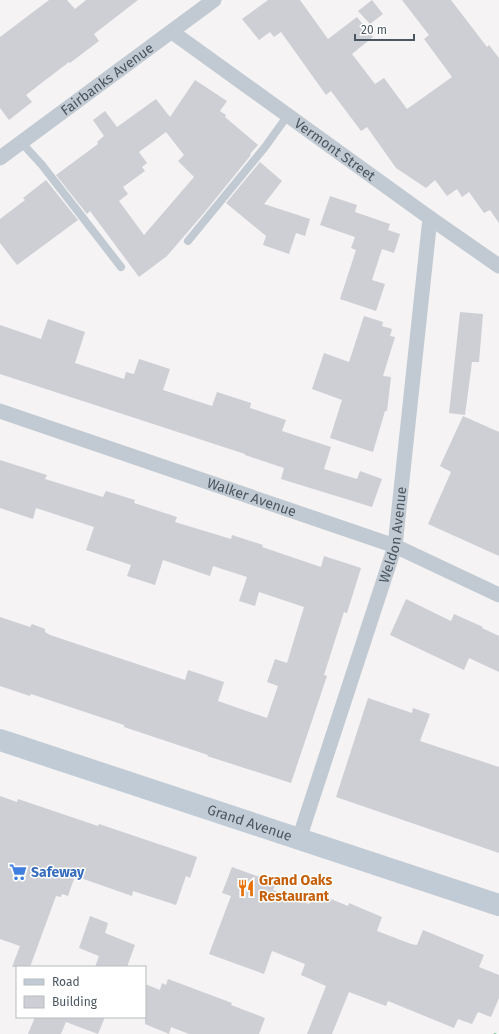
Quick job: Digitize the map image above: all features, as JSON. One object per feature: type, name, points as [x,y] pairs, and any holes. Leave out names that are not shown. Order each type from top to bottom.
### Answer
[{"type":"main road","name":"Grand Avenue","points":[[0,740],[499,905]]},
{"type":"street","name":"Fairbanks Avenue","points":[[0,158],[214,0]]},
{"type":"street","name":"Vermont Street","points":[[172,32],[499,266]]},
{"type":"street","name":"Weldon Avenue","points":[[299,839],[395,546],[430,218]]},
{"type":"street","name":"Walker Avenue","points":[[0,411],[395,546],[499,595]]},
{"type":"lane","points":[[188,241],[256,158],[288,115]]},
{"type":"lane","points":[[21,142],[42,165],[121,267]]},
{"type":"building","points":[[49,0],[67,0],[75,9],[86,0],[138,0],[94,34],[99,41],[26,95],[32,102],[9,120],[0,108],[0,37]]},
{"type":"building","points":[[268,0],[300,0],[328,39],[357,17],[373,37],[352,54],[375,84],[384,78],[407,109],[452,77],[424,39],[429,35],[402,0],[451,0],[487,47],[489,45],[499,58],[499,223],[490,210],[484,213],[469,192],[462,197],[457,189],[447,196],[435,180],[426,188],[396,168],[367,127],[361,131],[331,91],[326,95],[281,32],[274,37],[270,32],[259,40],[242,19]]},
{"type":"building","points":[[372,0],[383,14],[370,24],[358,11]]},
{"type":"building","points":[[195,80],[227,101],[220,111],[258,145],[204,213],[167,256],[139,277],[90,211],[87,214],[56,175],[98,144],[97,142],[104,136],[93,120],[105,111],[117,127],[156,99],[170,117]],"holes":[[[166,132],[184,155],[178,161],[194,177],[144,235],[119,201],[128,194],[123,187],[145,171],[142,167],[147,163],[139,152]]]},
{"type":"building","points":[[260,162],[282,181],[264,204],[310,219],[305,236],[296,233],[289,254],[263,245],[266,236],[226,203]]},
{"type":"building","points":[[46,180],[78,220],[17,265],[0,243],[0,219],[25,200],[23,198]]},
{"type":"building","points":[[330,196],[357,205],[355,212],[390,224],[388,230],[400,234],[394,253],[382,249],[372,280],[385,284],[376,311],[340,299],[356,250],[351,248],[355,237],[320,225]]},
{"type":"building","points":[[460,312],[483,314],[479,362],[472,362],[465,415],[449,413]]},
{"type":"building","points":[[364,316],[383,322],[382,326],[392,329],[390,336],[395,337],[383,376],[391,377],[387,411],[385,411],[373,452],[330,438],[342,400],[312,389],[324,353],[349,362]]},
{"type":"building","points":[[48,319],[85,332],[75,363],[124,379],[126,372],[134,374],[139,359],[170,369],[163,390],[212,406],[217,392],[251,403],[250,408],[286,420],[282,431],[331,447],[324,469],[357,479],[360,471],[382,479],[372,507],[281,479],[284,468],[245,454],[0,374],[0,325],[41,339]]},
{"type":"building","points":[[463,416],[499,432],[499,556],[428,524],[451,472],[440,466]]},
{"type":"building","points":[[0,460],[47,475],[45,479],[103,497],[106,491],[135,500],[134,503],[177,517],[175,522],[231,539],[232,535],[321,567],[324,556],[361,568],[347,613],[344,612],[324,675],[327,676],[291,783],[207,756],[208,755],[124,727],[124,725],[31,694],[30,696],[0,686],[0,617],[30,627],[32,624],[45,629],[45,632],[50,635],[185,680],[188,670],[224,682],[218,701],[267,718],[278,686],[267,682],[275,659],[287,663],[304,607],[259,592],[255,606],[239,601],[247,577],[213,566],[210,576],[163,560],[155,585],[127,576],[131,565],[86,550],[94,527],[36,508],[33,519],[0,508]]},
{"type":"building","points":[[406,599],[451,621],[454,614],[499,636],[499,672],[469,658],[464,670],[390,635]]},
{"type":"building","points":[[368,698],[412,713],[413,708],[430,714],[420,741],[499,767],[499,853],[336,797]]},
{"type":"building","points":[[0,796],[17,802],[18,799],[98,826],[99,824],[197,857],[190,878],[186,876],[176,905],[133,891],[132,896],[75,876],[68,896],[62,894],[61,897],[56,896],[30,966],[12,967],[20,946],[0,939]]},
{"type":"building","points":[[232,867],[276,883],[273,890],[309,904],[314,892],[348,906],[349,903],[382,917],[377,931],[411,944],[417,945],[423,930],[484,955],[479,967],[499,975],[499,998],[491,1017],[478,1012],[472,1024],[458,1019],[454,1028],[388,1001],[386,1006],[349,992],[332,1034],[307,1034],[326,986],[301,975],[305,964],[272,951],[264,974],[209,954],[231,896],[222,893]]},
{"type":"building","points":[[90,916],[108,923],[105,933],[135,945],[127,966],[95,966],[99,956],[79,948]]},
{"type":"building","points":[[168,979],[232,1003],[231,1005],[265,1018],[259,1034],[189,1034],[171,1027],[169,1034],[145,1024],[146,984],[160,990],[162,983],[166,985]]},
{"type":"building","points":[[35,1018],[105,1018],[98,1034],[66,1022],[61,1034],[28,1034]]},
{"type":"place","name":"Safeway","points":[[18,872]]},
{"type":"place","name":"Grand Oaks Restaurant","points":[[246,888]]}]
